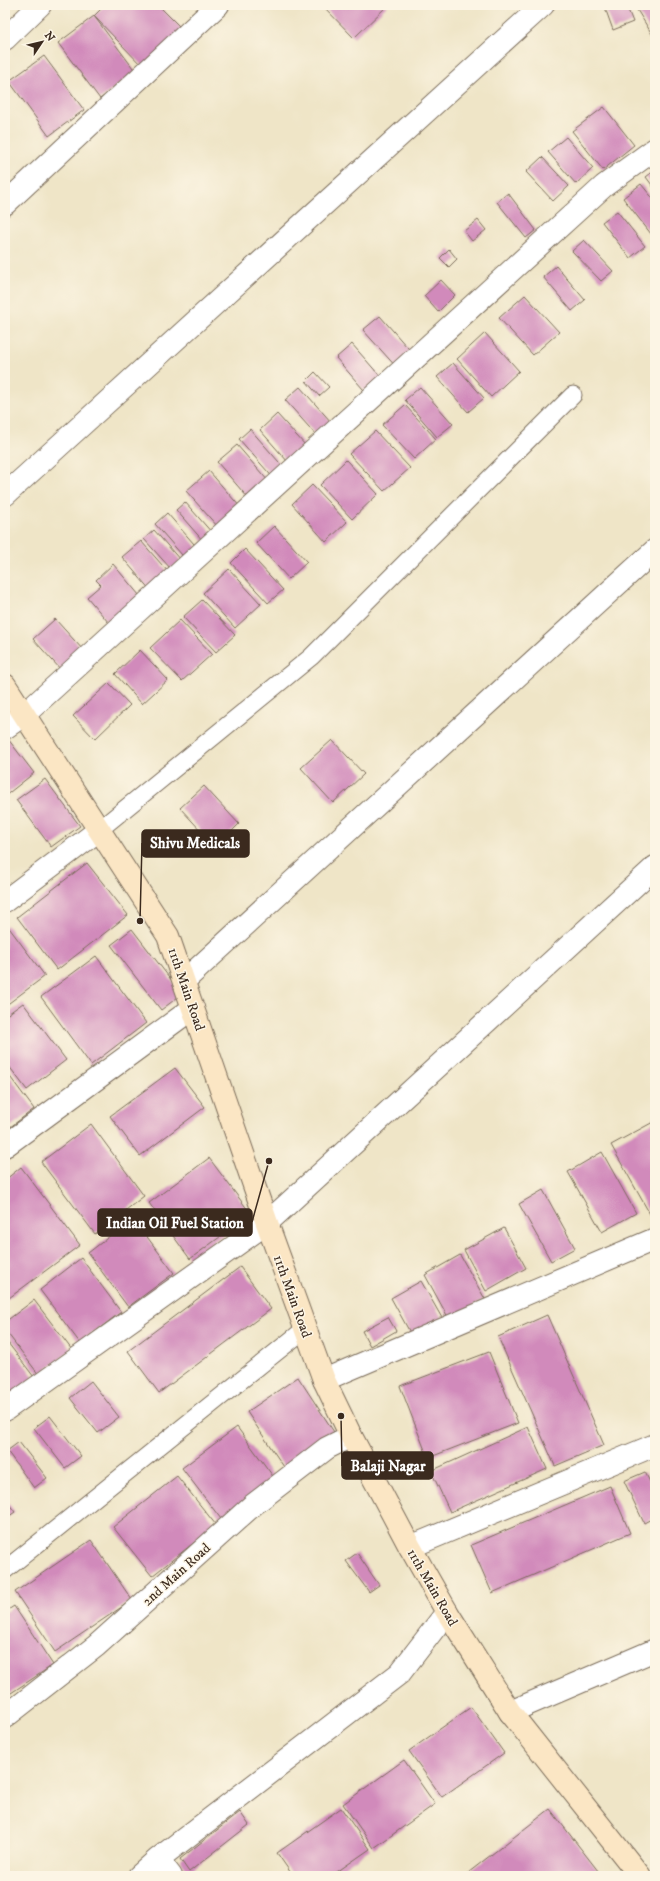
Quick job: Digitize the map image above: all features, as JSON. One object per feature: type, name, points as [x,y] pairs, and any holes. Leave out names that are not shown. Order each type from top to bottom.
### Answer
[{"type":"street","points":[[5,39],[40,5]]},
{"type":"street","points":[[5,204],[218,5]]},
{"type":"street","points":[[5,495],[543,5]]},
{"type":"street","points":[[5,728],[25,714],[604,186],[655,149]]},
{"type":"street","points":[[184,981],[655,550]]},
{"type":"street","name":"11th Main Road","points":[[5,685],[168,936],[267,1223],[324,1380],[351,1436],[410,1547],[447,1612],[510,1712],[640,1876]]},
{"type":"street","points":[[5,901],[99,830]]},
{"type":"street","points":[[5,1410],[267,1223],[655,867]]},
{"type":"street","points":[[5,1146],[193,1008]]},
{"type":"street","points":[[324,1380],[655,1239]]},
{"type":"street","name":"2nd Main Road","points":[[5,1717],[96,1646],[253,1505],[327,1448],[351,1436]]},
{"type":"street","points":[[410,1547],[655,1444]]},
{"type":"street","points":[[139,1876],[164,1868],[400,1673],[447,1612]]},
{"type":"street","points":[[510,1712],[655,1650]]},
{"type":"lane","points":[[99,830],[311,657],[573,395]]},
{"type":"lane","points":[[5,1570],[305,1329]]},
{"type":"building","points":[[105,5],[158,5],[183,30],[144,68],[94,16]]},
{"type":"building","points":[[322,5],[388,5],[354,38]]},
{"type":"building","points":[[604,5],[626,5],[633,22],[613,30]]},
{"type":"building","points":[[634,5],[655,6],[655,39]]},
{"type":"building","points":[[94,16],[136,72],[100,99],[58,43]]},
{"type":"building","points":[[44,56],[84,110],[49,136],[9,81]]},
{"type":"building","points":[[604,107],[634,145],[603,170],[572,131]]},
{"type":"building","points":[[566,137],[593,168],[576,184],[548,152]]},
{"type":"building","points":[[542,157],[569,186],[553,201],[526,172]]},
{"type":"building","points":[[655,170],[655,189],[646,177]]},
{"type":"building","points":[[641,184],[655,201],[655,239],[623,198]]},
{"type":"building","points":[[508,193],[536,230],[526,238],[497,202]]},
{"type":"building","points":[[617,211],[645,246],[630,258],[602,222]]},
{"type":"building","points":[[478,220],[486,230],[472,241],[464,231]]},
{"type":"building","points":[[584,240],[613,271],[601,281],[572,251]]},
{"type":"building","points":[[449,249],[457,259],[449,267],[440,258]]},
{"type":"building","points":[[556,266],[585,300],[572,311],[543,277]]},
{"type":"building","points":[[441,280],[455,295],[438,312],[424,296]]},
{"type":"building","points":[[525,295],[559,332],[533,355],[499,318]]},
{"type":"building","points":[[380,316],[414,355],[398,369],[363,330]]},
{"type":"building","points":[[485,333],[519,371],[491,397],[457,359]]},
{"type":"building","points":[[352,344],[386,383],[370,397],[336,358]]},
{"type":"building","points":[[453,363],[484,398],[468,412],[437,377]]},
{"type":"building","points":[[315,372],[329,387],[319,396],[306,381]]},
{"type":"building","points":[[300,387],[332,423],[317,436],[285,400]]},
{"type":"building","points":[[420,387],[453,424],[437,437],[405,400]]},
{"type":"building","points":[[405,405],[436,439],[414,459],[382,425]]},
{"type":"building","points":[[277,414],[306,446],[288,462],[260,430]]},
{"type":"building","points":[[250,429],[286,470],[275,480],[239,439]]},
{"type":"building","points":[[375,431],[410,468],[384,491],[349,454]]},
{"type":"building","points":[[237,445],[269,482],[249,499],[217,462]]},
{"type":"building","points":[[346,460],[378,494],[352,519],[320,485]]},
{"type":"building","points":[[209,471],[241,508],[218,527],[186,491]]},
{"type":"building","points":[[312,485],[347,522],[326,542],[292,504]]},
{"type":"building","points":[[185,502],[213,534],[204,542],[176,510]]},
{"type":"building","points":[[167,513],[201,552],[189,563],[155,524]]},
{"type":"building","points":[[274,526],[307,562],[289,579],[256,543]]},
{"type":"building","points":[[154,530],[181,561],[171,569],[144,539]]},
{"type":"building","points":[[141,541],[170,574],[151,591],[122,557]]},
{"type":"building","points":[[245,549],[283,590],[268,603],[231,563]]},
{"type":"building","points":[[113,564],[145,602],[114,629],[87,597],[101,585],[96,580]]},
{"type":"building","points":[[229,569],[261,604],[235,628],[203,593]]},
{"type":"building","points":[[202,600],[235,635],[216,652],[183,617]]},
{"type":"building","points":[[55,619],[84,651],[62,671],[33,639]]},
{"type":"building","points":[[180,620],[212,654],[182,681],[150,648]]},
{"type":"building","points":[[140,650],[168,680],[142,704],[115,674]]},
{"type":"building","points":[[109,683],[130,705],[95,739],[73,716]]},
{"type":"building","points":[[8,739],[34,773],[5,796],[5,741]]},
{"type":"building","points":[[332,740],[364,774],[333,803],[301,768]]},
{"type":"building","points":[[45,779],[80,826],[51,847],[16,800]]},
{"type":"building","points":[[204,786],[239,824],[216,847],[180,808]]},
{"type":"building","points":[[87,863],[128,915],[57,970],[17,917]]},
{"type":"building","points":[[7,925],[45,976],[5,1006],[5,927]]},
{"type":"building","points":[[132,929],[182,994],[161,1010],[111,945]]},
{"type":"building","points":[[96,956],[146,1023],[91,1065],[41,997]]},
{"type":"building","points":[[23,1003],[66,1060],[27,1090],[5,1061],[5,1016]]},
{"type":"building","points":[[175,1068],[205,1107],[140,1156],[110,1116]]},
{"type":"building","points":[[5,1070],[34,1109],[5,1131]]},
{"type":"building","points":[[655,1121],[655,1214],[651,1216],[611,1145]]},
{"type":"building","points":[[91,1124],[144,1196],[95,1234],[41,1162]]},
{"type":"building","points":[[602,1152],[636,1213],[602,1232],[568,1172]]},
{"type":"building","points":[[209,1158],[251,1214],[190,1259],[149,1203]]},
{"type":"building","points":[[21,1167],[80,1245],[5,1301],[5,1180]]},
{"type":"building","points":[[543,1190],[575,1248],[551,1261],[519,1204]]},
{"type":"building","points":[[133,1218],[174,1273],[128,1307],[88,1253]]},
{"type":"building","points":[[504,1228],[526,1268],[486,1291],[464,1250]]},
{"type":"building","points":[[460,1255],[485,1299],[449,1319],[425,1275]]},
{"type":"building","points":[[81,1258],[121,1312],[80,1343],[40,1290]]},
{"type":"building","points":[[240,1267],[271,1309],[159,1393],[128,1351]]},
{"type":"building","points":[[421,1281],[442,1318],[412,1336],[391,1298]]},
{"type":"building","points":[[34,1300],[72,1350],[39,1375],[5,1330],[5,1322]]},
{"type":"building","points":[[547,1315],[604,1445],[555,1466],[498,1337]]},
{"type":"building","points":[[388,1317],[396,1331],[370,1346],[362,1331]]},
{"type":"building","points":[[5,1339],[34,1377],[13,1394],[5,1383]]},
{"type":"building","points":[[489,1352],[518,1423],[428,1458],[400,1386]]},
{"type":"building","points":[[298,1377],[334,1432],[284,1467],[247,1412]]},
{"type":"building","points":[[91,1381],[119,1417],[98,1433],[70,1398]]},
{"type":"building","points":[[50,1416],[81,1456],[65,1468],[34,1428]]},
{"type":"building","points":[[237,1427],[275,1479],[221,1519],[182,1468]]},
{"type":"building","points":[[528,1427],[547,1469],[450,1512],[431,1471]]},
{"type":"building","points":[[19,1442],[47,1478],[34,1488],[7,1451]]},
{"type":"building","points":[[645,1472],[655,1492],[655,1517],[644,1523],[624,1481]]},
{"type":"building","points":[[177,1476],[216,1525],[152,1576],[113,1527]]},
{"type":"building","points":[[610,1486],[630,1533],[492,1593],[471,1545]]},
{"type":"building","points":[[5,1499],[15,1512],[5,1519]]},
{"type":"building","points":[[91,1540],[132,1600],[55,1652],[15,1592]]},
{"type":"building","points":[[357,1553],[379,1585],[369,1592],[346,1561]]},
{"type":"building","points":[[14,1606],[53,1665],[5,1697],[5,1612]]},
{"type":"building","points":[[471,1707],[504,1753],[442,1797],[409,1751]]},
{"type":"building","points":[[404,1760],[435,1804],[374,1848],[343,1804]]},
{"type":"building","points":[[341,1808],[370,1849],[331,1876],[293,1876],[277,1853]]},
{"type":"building","points":[[550,1809],[602,1876],[464,1876]]},
{"type":"building","points":[[240,1812],[249,1825],[189,1872],[180,1859]]},
{"type":"place","name":"Shivu Medicals","points":[[140,921]]},
{"type":"place","name":"Indian Oil Fuel Station","points":[[269,1161]]},
{"type":"place","name":"Balaji Nagar","points":[[341,1416]]}]
